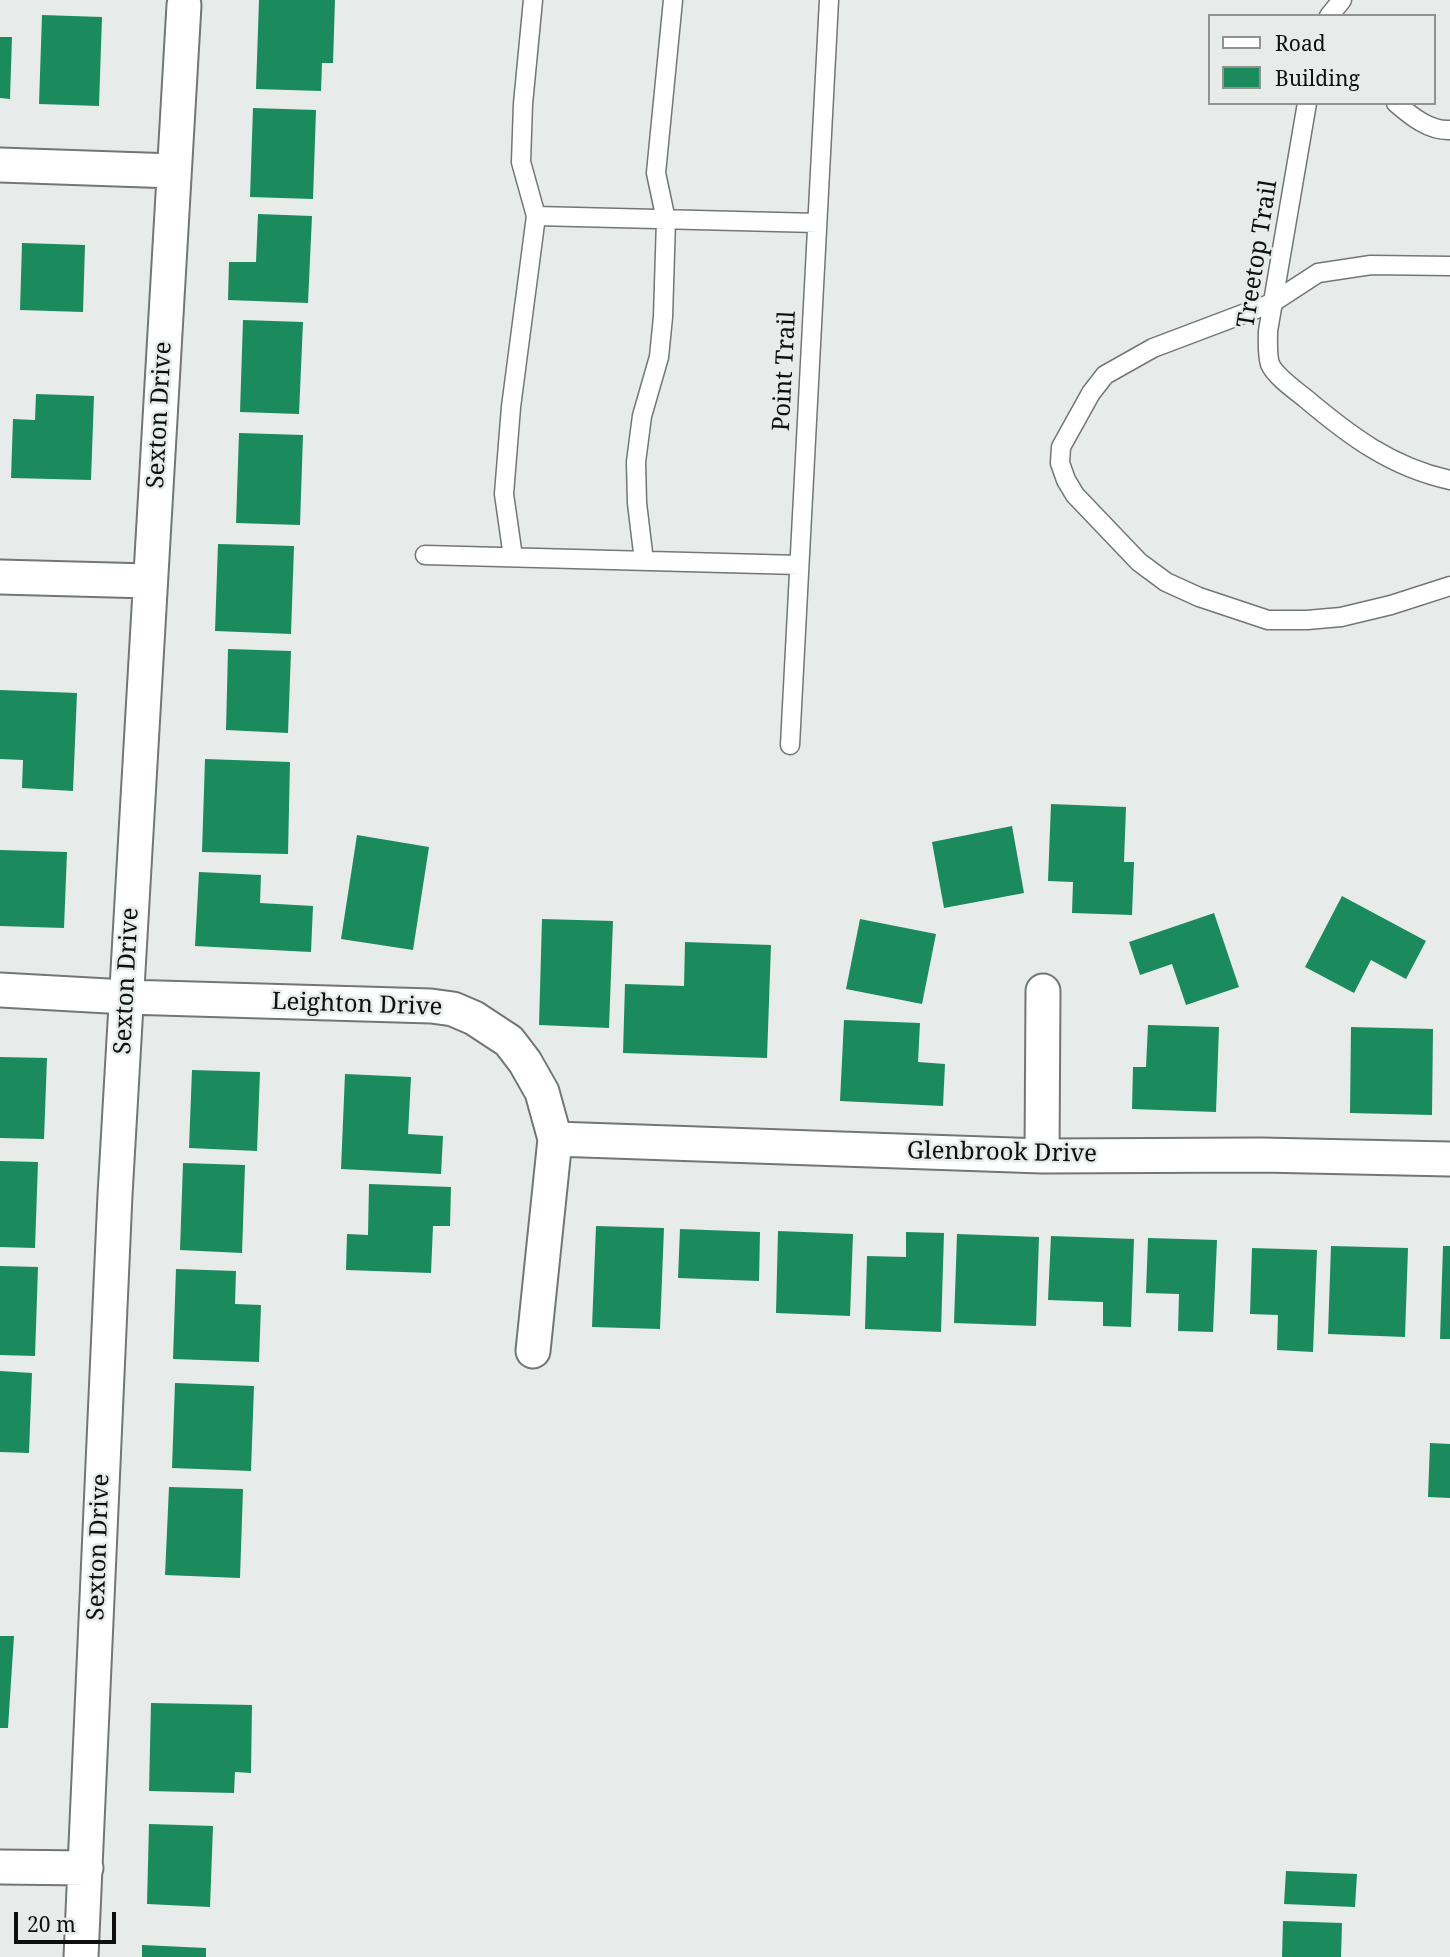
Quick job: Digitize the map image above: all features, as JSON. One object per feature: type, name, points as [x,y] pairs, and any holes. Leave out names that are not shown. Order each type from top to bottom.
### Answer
[{"type":"street","name":"Sexton Drive","points":[[81,1957],[114,1209],[184,5]]},
{"type":"street","points":[[0,165],[174,170]]},
{"type":"street","points":[[0,577],[149,581]]},
{"type":"street","name":"Leighton Drive","points":[[0,990],[126,998],[453,1009],[474,1018],[509,1041],[525,1062],[542,1093],[555,1139],[533,1351]]},
{"type":"street","points":[[1042,1156],[1043,991]]},
{"type":"street","name":"Glenbrook Drive","points":[[555,1139],[1042,1156],[1261,1155],[1450,1159]]},
{"type":"street","points":[[0,1867],[86,1868]]},
{"type":"lane","points":[[513,557],[504,494],[511,407],[536,216],[521,162],[523,104],[533,0]]},
{"type":"lane","points":[[644,561],[637,503],[636,462],[642,416],[659,357],[663,317],[667,220],[656,173],[673,0]]},
{"type":"lane","name":"Point Trail","points":[[790,745],[829,0]]},
{"type":"lane","points":[[1331,14],[1342,0]]},
{"type":"lane","name":"Treetop Trail","points":[[1307,105],[1268,331],[1270,364],[1286,383],[1345,432],[1391,460],[1450,480]]},
{"type":"lane","points":[[1398,105],[1428,126],[1442,131],[1450,130]]},
{"type":"lane","points":[[536,216],[817,223]]},
{"type":"lane","points":[[1450,266],[1371,265],[1318,273],[1272,303],[1153,348],[1105,374],[1091,393],[1061,447],[1060,463],[1075,495],[1139,562],[1166,582],[1199,597],[1268,620],[1341,617],[1391,605],[1450,586]]},
{"type":"lane","points":[[425,555],[799,565]]},
{"type":"building","points":[[259,0],[335,0],[333,63],[322,63],[321,91],[256,89]]},
{"type":"building","points":[[42,15],[102,17],[99,106],[39,104]]},
{"type":"building","points":[[0,37],[12,37],[10,99],[0,98]]},
{"type":"building","points":[[253,108],[316,110],[313,199],[250,197]]},
{"type":"building","points":[[258,214],[312,216],[308,303],[228,300],[229,262],[256,262]]},
{"type":"building","points":[[22,243],[85,245],[83,312],[20,310]]},
{"type":"building","points":[[243,320],[303,322],[299,414],[240,412]]},
{"type":"building","points":[[36,394],[94,396],[91,480],[11,478],[13,419],[35,420]]},
{"type":"building","points":[[239,433],[303,435],[300,525],[236,523]]},
{"type":"building","points":[[218,544],[294,546],[291,634],[215,631]]},
{"type":"building","points":[[228,649],[291,651],[288,733],[226,730]]},
{"type":"building","points":[[0,690],[77,693],[73,791],[22,788],[23,760],[0,759]]},
{"type":"building","points":[[205,759],[290,762],[288,854],[202,852]]},
{"type":"building","points":[[1051,804],[1126,807],[1124,862],[1134,862],[1132,915],[1072,913],[1073,882],[1048,881]]},
{"type":"building","points":[[1012,826],[1024,893],[944,908],[932,842]]},
{"type":"building","points":[[357,835],[429,847],[413,950],[341,939]]},
{"type":"building","points":[[0,850],[67,852],[64,928],[0,926]]},
{"type":"building","points":[[199,872],[261,875],[260,903],[313,906],[311,952],[195,946]]},
{"type":"building","points":[[1342,896],[1426,941],[1406,979],[1371,960],[1354,993],[1305,967]]},
{"type":"building","points":[[1214,913],[1239,987],[1186,1005],[1172,964],[1140,975],[1129,942]]},
{"type":"building","points":[[542,919],[613,921],[609,1028],[539,1025]]},
{"type":"building","points":[[860,919],[936,934],[922,1004],[846,989]]},
{"type":"building","points":[[685,942],[771,945],[767,1058],[623,1053],[625,984],[684,986]]},
{"type":"building","points":[[844,1020],[920,1023],[918,1062],[945,1064],[943,1106],[840,1101]]},
{"type":"building","points":[[1148,1025],[1219,1027],[1216,1112],[1132,1109],[1133,1067],[1146,1067]]},
{"type":"building","points":[[1351,1027],[1433,1029],[1432,1115],[1350,1113]]},
{"type":"building","points":[[0,1057],[47,1058],[44,1139],[0,1138]]},
{"type":"building","points":[[192,1070],[260,1072],[257,1151],[189,1148]]},
{"type":"building","points":[[345,1074],[411,1077],[408,1134],[443,1136],[441,1174],[341,1169]]},
{"type":"building","points":[[0,1161],[38,1162],[35,1248],[0,1247]]},
{"type":"building","points":[[183,1163],[245,1165],[242,1253],[180,1250]]},
{"type":"building","points":[[369,1184],[451,1187],[450,1226],[433,1226],[431,1273],[346,1270],[347,1234],[368,1235]]},
{"type":"building","points":[[596,1226],[664,1228],[660,1329],[592,1327]]},
{"type":"building","points":[[680,1229],[760,1232],[759,1281],[678,1278]]},
{"type":"building","points":[[778,1231],[853,1234],[850,1316],[776,1313]]},
{"type":"building","points":[[906,1232],[944,1233],[941,1332],[865,1329],[867,1256],[906,1257]]},
{"type":"building","points":[[957,1234],[1039,1237],[1036,1326],[954,1323]]},
{"type":"building","points":[[1051,1236],[1134,1239],[1131,1327],[1103,1326],[1103,1302],[1048,1300]]},
{"type":"building","points":[[1148,1238],[1217,1240],[1213,1332],[1178,1331],[1179,1294],[1146,1293]]},
{"type":"building","points":[[1331,1246],[1408,1248],[1405,1337],[1328,1334]]},
{"type":"building","points":[[1443,1246],[1450,1246],[1450,1339],[1440,1339]]},
{"type":"building","points":[[1252,1248],[1317,1250],[1313,1352],[1277,1350],[1278,1315],[1250,1314]]},
{"type":"building","points":[[0,1266],[38,1267],[35,1356],[0,1355]]},
{"type":"building","points":[[176,1269],[236,1271],[235,1304],[261,1305],[259,1362],[173,1359]]},
{"type":"building","points":[[0,1371],[32,1373],[29,1453],[0,1452]]},
{"type":"building","points":[[175,1383],[254,1386],[251,1471],[172,1468]]},
{"type":"building","points":[[1430,1443],[1450,1444],[1450,1498],[1428,1497]]},
{"type":"building","points":[[169,1487],[243,1489],[240,1578],[165,1575]]},
{"type":"building","points":[[0,1636],[14,1636],[8,1728],[0,1728]]},
{"type":"building","points":[[151,1703],[252,1705],[251,1773],[235,1772],[234,1793],[149,1791]]},
{"type":"building","points":[[149,1824],[213,1826],[210,1907],[147,1904]]},
{"type":"building","points":[[1286,1871],[1357,1874],[1355,1907],[1284,1904]]},
{"type":"building","points":[[1283,1921],[1342,1923],[1341,1957],[1282,1957]]},
{"type":"building","points":[[142,1945],[206,1948],[206,1957],[142,1957]]}]
